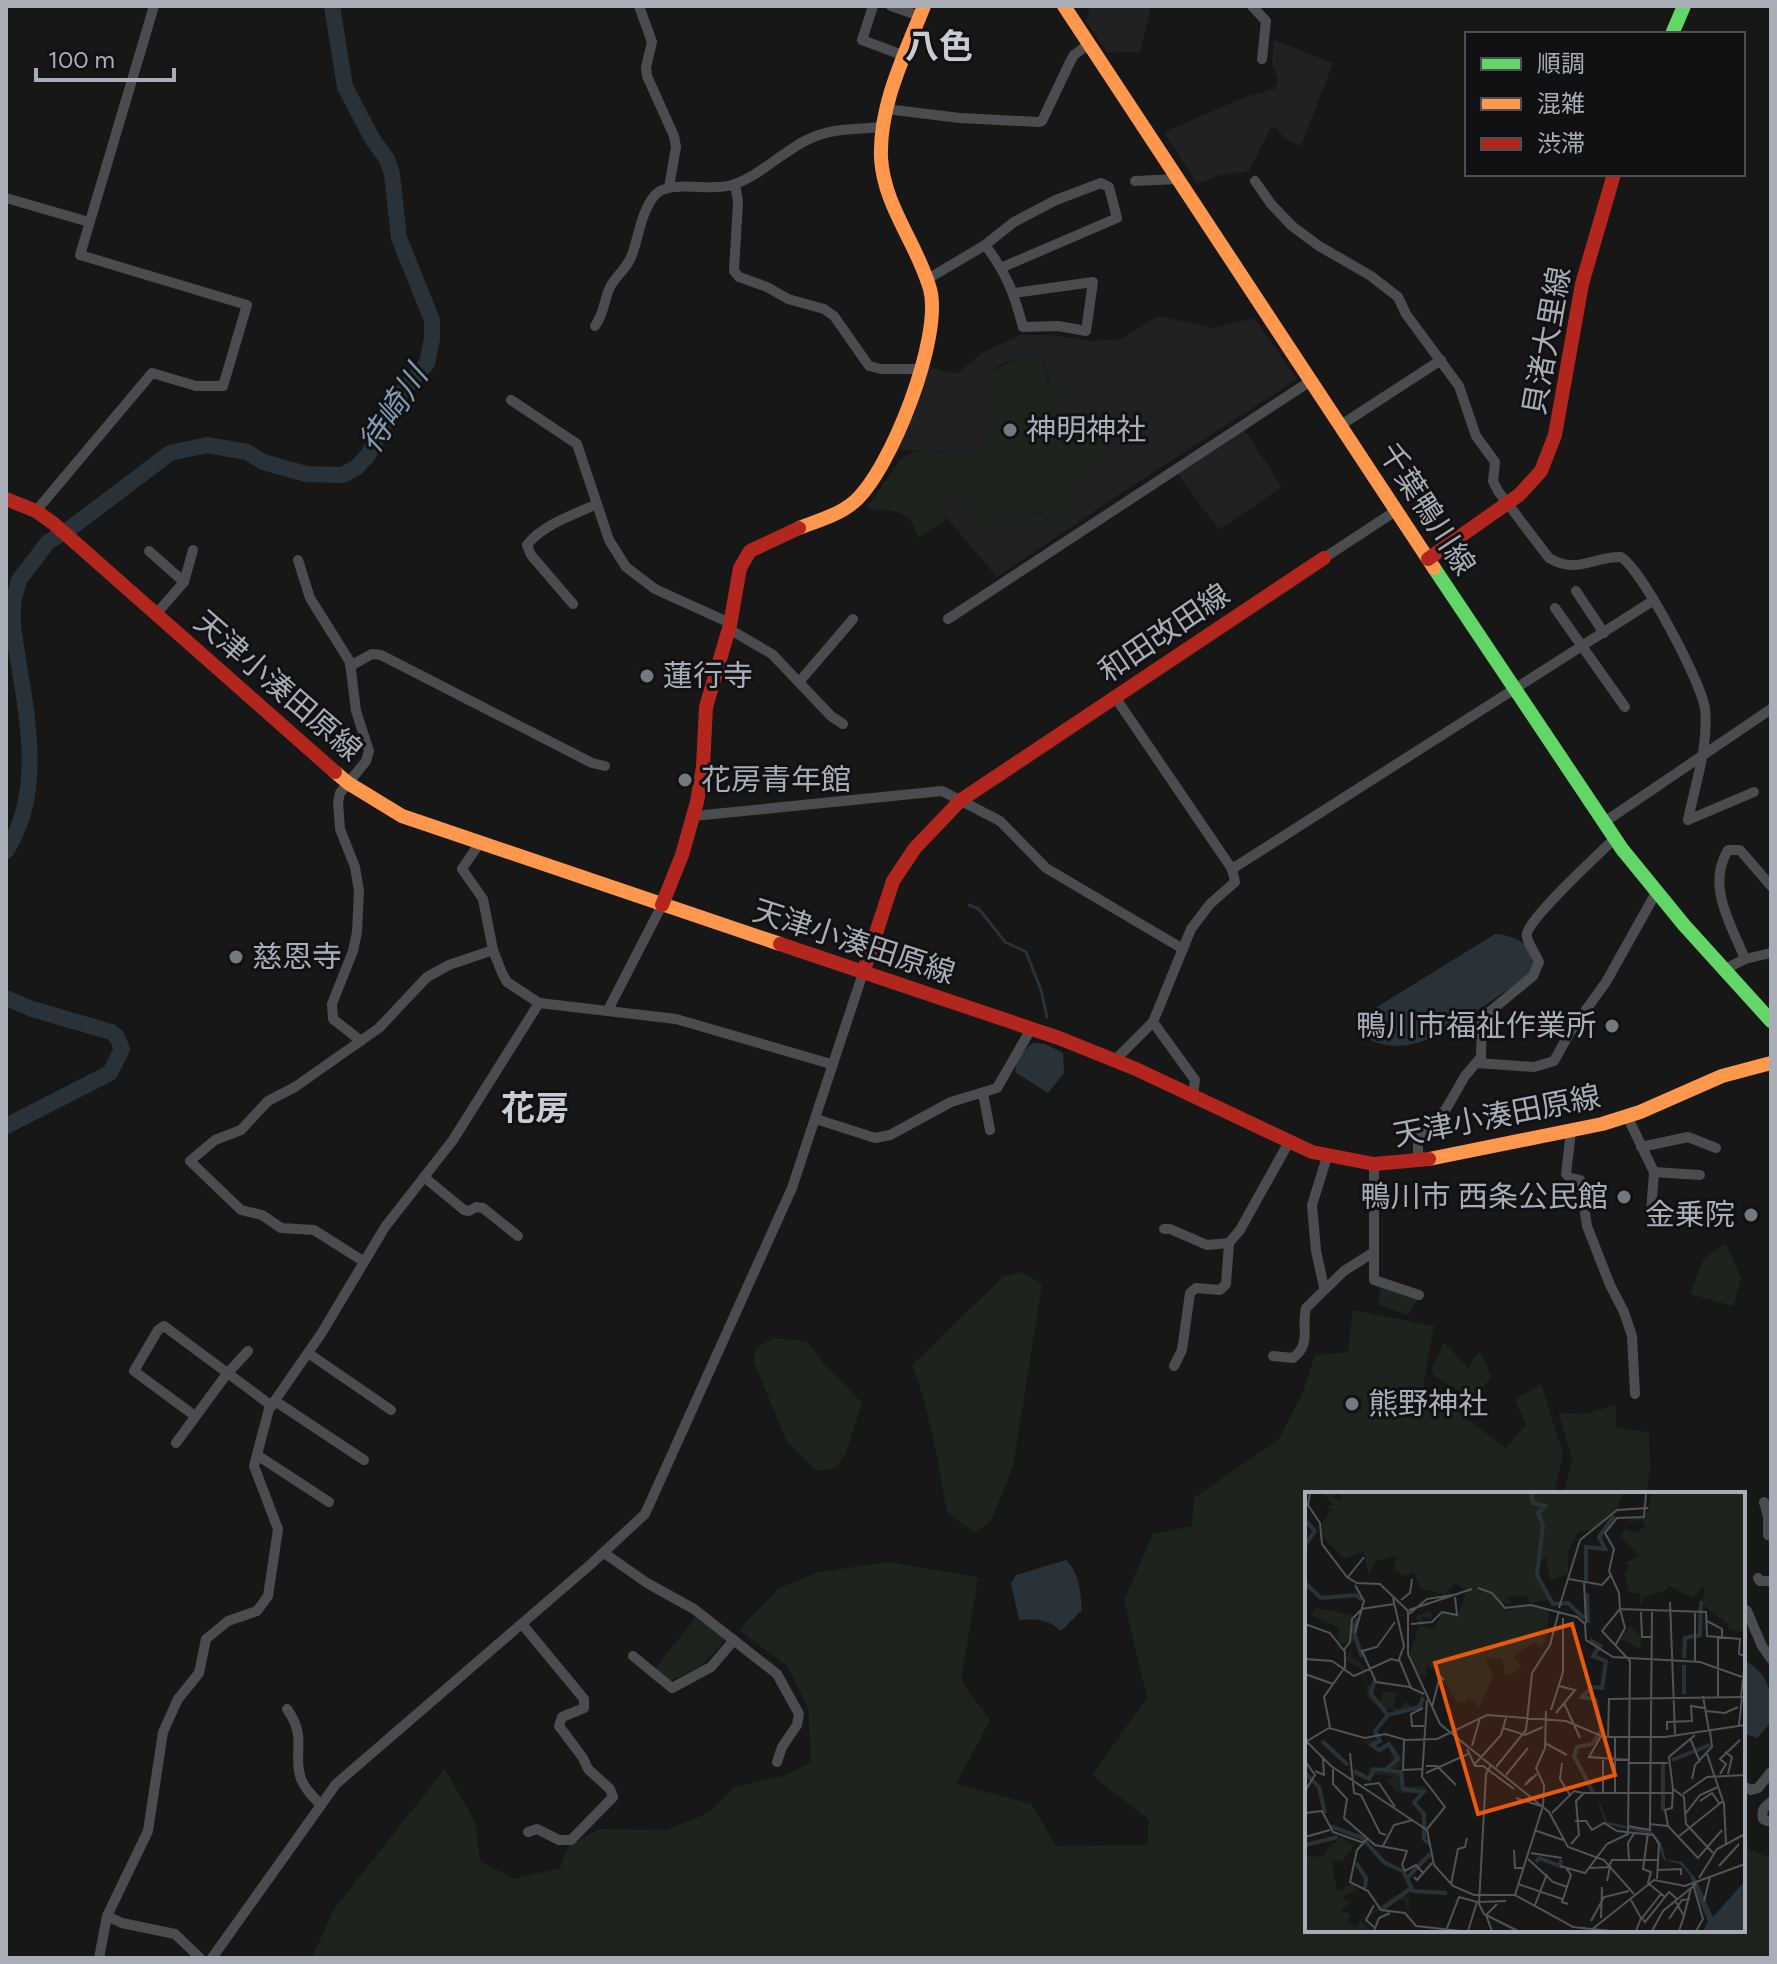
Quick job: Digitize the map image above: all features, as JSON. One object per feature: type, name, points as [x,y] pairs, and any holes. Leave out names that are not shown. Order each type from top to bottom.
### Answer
[{"type":"main road","name":"千葉鴨川線","points":[[1064,6],[1614,839],[1723,970],[1771,1021]]},
{"type":"main road","points":[[1673,32],[1684,6]]},
{"type":"main road","points":[[662,905],[694,816],[703,765],[704,719],[730,626],[745,556],[757,546],[847,507],[866,489],[888,454],[919,369],[933,320],[933,301],[886,190],[881,162],[886,109],[922,11]]},
{"type":"main road","name":"貝渚大里線","points":[[1428,559],[1526,488],[1551,452],[1560,418],[1582,284],[1613,176]]},
{"type":"main road","name":"天津小湊田原線","points":[[6,499],[36,511],[53,523],[348,783],[402,816],[1031,1029],[1115,1060],[1327,1157],[1374,1164],[1418,1161],[1571,1131],[1627,1116],[1722,1076],[1771,1063]]},
{"type":"main road","name":"和田改田線","points":[[863,973],[893,881],[915,848],[961,800],[1324,558]]},
{"type":"street","points":[[36,511],[152,373],[196,386],[223,386],[247,305],[80,255],[154,6]]},
{"type":"street","points":[[639,6],[652,42],[647,76],[676,147],[669,187]]},
{"type":"street","points":[[873,6],[862,40],[905,56]]},
{"type":"street","points":[[891,6],[922,11]]},
{"type":"street","points":[[1252,6],[1266,21],[1262,59]]},
{"type":"street","points":[[886,109],[960,118],[1039,122],[1074,55],[1089,44]]},
{"type":"street","points":[[595,326],[611,286],[625,270],[633,254],[653,197],[669,187],[717,189],[735,184],[815,136],[883,127]]},
{"type":"street","points":[[1135,181],[1179,179]]},
{"type":"street","points":[[1255,181],[1292,226],[1319,246],[1371,276],[1398,297],[1406,314],[1441,360],[1465,399],[1476,436],[1495,462],[1493,481],[1506,504],[1549,558],[1557,563],[1584,565],[1621,557],[1654,600],[1705,705],[1701,754],[1688,820],[1754,792]]},
{"type":"street","points":[[926,280],[985,245],[1014,222],[1056,200],[1101,183],[1109,187],[1117,218],[1003,267]]},
{"type":"street","points":[[735,184],[738,202],[734,271],[739,277],[788,299],[824,309],[834,316],[869,366],[919,369]]},
{"type":"street","points":[[6,198],[89,222]]},
{"type":"street","points":[[985,245],[1003,267],[1023,327],[1058,326],[1086,331],[1093,282],[1014,293]]},
{"type":"street","points":[[1341,425],[1441,360]]},
{"type":"street","points":[[948,619],[1312,380]]},
{"type":"street","points":[[511,400],[577,444],[612,548],[635,576],[730,626],[772,654],[831,716],[843,724]]},
{"type":"street","points":[[573,604],[531,555],[527,545],[564,519],[597,504]]},
{"type":"street","name":"和田改田線","points":[[1324,558],[1397,510]]},
{"type":"street","points":[[157,613],[184,582],[193,550]]},
{"type":"street","points":[[149,551],[184,582]]},
{"type":"street","points":[[298,560],[310,598],[350,666],[356,711],[369,751],[366,761],[340,793],[338,802],[340,829],[355,867],[359,891],[353,951],[331,1014],[361,1041]]},
{"type":"street","points":[[1576,591],[1604,633]]},
{"type":"street","points":[[1232,869],[1654,600]]},
{"type":"street","points":[[1555,608],[1625,707]]},
{"type":"street","points":[[800,681],[853,619]]},
{"type":"street","points":[[350,666],[372,654],[381,655],[592,763],[605,766]]},
{"type":"street","points":[[1115,697],[1232,869],[1235,882],[1210,904],[1191,929],[1153,1022],[1115,1060]]},
{"type":"street","points":[[1603,823],[1771,709]]},
{"type":"street","points":[[694,816],[942,791],[1000,821],[1046,868],[1183,949]]},
{"type":"street","points":[[1418,1161],[1421,1133],[1446,1109],[1465,1076],[1477,1063],[1482,1051],[1482,1018],[1523,985],[1536,969],[1539,962],[1527,934],[1564,888],[1614,839]]},
{"type":"street","points":[[479,844],[462,869],[483,899],[493,950],[507,982],[539,1003],[676,1019],[831,1064]]},
{"type":"street","points":[[1745,959],[1718,894],[1728,850],[1740,850],[1771,886]]},
{"type":"street","points":[[1477,1063],[1534,1067],[1554,1061],[1570,1032],[1606,982],[1657,891]]},
{"type":"street","points":[[608,1010],[662,905]]},
{"type":"street","points":[[363,1261],[314,1230],[281,1228],[262,1215],[241,1210],[190,1161],[215,1140],[241,1130],[268,1101],[379,1028],[427,977],[449,965],[493,950]]},
{"type":"street","points":[[1723,970],[1745,959],[1771,953]]},
{"type":"street","points":[[212,1958],[336,1784],[645,1514],[792,1188],[863,973]]},
{"type":"street","points":[[99,1958],[107,1916],[148,1831],[163,1732],[178,1699],[199,1673],[206,1639],[228,1621],[257,1611],[268,1596],[278,1529],[254,1466],[273,1403],[308,1353],[385,1227],[453,1140],[539,1003]]},
{"type":"street","points":[[1153,1022],[1195,1080],[1193,1095]]},
{"type":"street","points":[[816,1119],[875,1138],[890,1135],[951,1102],[997,1088],[1031,1029]]},
{"type":"street","points":[[983,1093],[990,1130]]},
{"type":"street","points":[[1627,1116],[1654,1172],[1651,1212],[1701,1215]]},
{"type":"street","points":[[1571,1131],[1566,1174],[1580,1180],[1587,1226],[1628,1324],[1635,1394]]},
{"type":"street","points":[[1641,1147],[1688,1137],[1716,1148]]},
{"type":"street","points":[[1174,1366],[1182,1350],[1190,1293],[1196,1288],[1220,1290],[1226,1284],[1229,1243],[1240,1230],[1289,1142]]},
{"type":"street","points":[[1324,1287],[1316,1251],[1312,1205],[1327,1157]]},
{"type":"street","points":[[1374,1164],[1374,1280],[1419,1295]]},
{"type":"street","points":[[1654,1172],[1700,1175]]},
{"type":"street","points":[[424,1177],[464,1210],[483,1208],[518,1236]]},
{"type":"street","points":[[1164,1229],[1207,1245],[1229,1243]]},
{"type":"street","points":[[1273,1356],[1293,1358],[1300,1353],[1305,1344],[1306,1308],[1324,1287],[1374,1252]]},
{"type":"street","points":[[195,1416],[134,1371],[158,1330],[164,1326],[228,1373],[364,1460]]},
{"type":"street","points":[[176,1443],[248,1351]]},
{"type":"street","points":[[308,1353],[391,1410]]},
{"type":"street","points":[[257,1455],[329,1502]]},
{"type":"street","points":[[1764,1502],[1768,1535],[1771,1536]]},
{"type":"street","points":[[604,1553],[647,1583],[694,1609],[777,1674],[799,1714],[797,1725],[782,1747],[777,1762]]},
{"type":"street","points":[[1758,1578],[1760,1581],[1771,1581]]},
{"type":"street","points":[[1745,1612],[1771,1659]]},
{"type":"street","points":[[522,1624],[584,1699],[584,1708],[562,1717],[559,1726],[588,1769],[610,1789],[613,1797],[571,1840],[559,1840],[537,1829],[528,1832]]},
{"type":"street","points":[[633,1656],[672,1688],[711,1667],[734,1640]]},
{"type":"street","points":[[287,1709],[295,1719],[299,1732],[299,1775],[321,1805]]},
{"type":"street","points":[[1745,1787],[1751,1790],[1758,1788],[1771,1772]]},
{"type":"street","points":[[1767,1821],[1762,1813],[1771,1802]]},
{"type":"street","points":[[107,1916],[122,1923],[175,1934],[200,1958]]},
{"type":"shaded area","points":[[1090,6],[1151,6],[1140,52],[1107,53],[1086,21]]},
{"type":"shaded area","points":[[1274,40],[1333,63],[1301,146],[1285,139],[1276,128],[1270,129],[1249,171],[1220,175],[1197,184],[1164,132],[1247,96],[1275,89],[1278,80],[1272,63]]},
{"type":"shaded area","points":[[1159,316],[1213,328],[1254,318],[1297,379],[997,577],[944,515],[955,494],[981,524],[1017,513],[1023,516],[1044,512],[1073,492],[1103,457],[1051,422],[1050,414],[1057,406],[1043,361],[1037,356],[1019,357],[989,373],[995,415],[981,450],[953,454],[898,449],[926,365],[958,373],[982,353],[1020,335],[1051,335],[1091,341],[1121,339]]},
{"type":"shaded area","points":[[1037,355],[1043,361],[1048,383],[1063,389],[1061,400],[1050,414],[1051,422],[1108,431],[1100,461],[1065,497],[1074,511],[1059,518],[1039,511],[1028,518],[1017,513],[981,524],[955,494],[944,514],[945,520],[918,538],[910,521],[900,513],[866,508],[902,458],[916,451],[953,454],[981,450],[995,415],[989,373],[1019,357]]},
{"type":"shaded area","points":[[1243,428],[1282,487],[1219,530],[1176,472]]},
{"type":"shaded area","points":[[1495,934],[1517,940],[1530,949],[1534,963],[1520,982],[1433,1037],[1397,1046],[1380,1044],[1363,1035],[1367,1029],[1361,1017]]},
{"type":"shaded area","points":[[1033,1043],[1045,1044],[1063,1053],[1064,1073],[1048,1093],[1015,1072],[1021,1056]]},
{"type":"shaded area","points":[[1723,1245],[1727,1246],[1741,1279],[1733,1306],[1690,1294],[1704,1259]]},
{"type":"shaded area","points":[[1023,1272],[1042,1285],[1013,1466],[991,1521],[975,1533],[947,1512],[929,1419],[912,1365],[1004,1276]]},
{"type":"shaded area","points":[[1380,1286],[1419,1297],[1408,1315],[1379,1305]]},
{"type":"shaded area","points":[[1353,1310],[1434,1326],[1423,1386],[1506,1448],[1526,1425],[1515,1399],[1541,1384],[1563,1454],[1554,1492],[1305,1492],[1305,1932],[1745,1932],[1745,1825],[1748,1849],[1771,1858],[1771,1958],[312,1958],[334,1909],[445,1769],[475,1822],[480,1861],[514,1879],[560,1868],[568,1847],[599,1829],[666,1830],[708,1813],[735,1787],[783,1776],[811,1762],[808,1708],[788,1667],[739,1630],[779,1588],[816,1573],[886,1562],[978,1577],[961,1681],[990,1720],[956,1784],[1031,1804],[1056,1846],[1147,1845],[1149,1820],[1092,1775],[1147,1698],[1124,1600],[1153,1534],[1192,1526],[1194,1498],[1279,1439],[1303,1392],[1315,1355],[1348,1352]]},
{"type":"shaded area","points":[[774,1338],[806,1341],[862,1403],[845,1455],[835,1468],[816,1471],[787,1442],[753,1360],[757,1347]]},
{"type":"shaded area","points":[[1444,1342],[1468,1368],[1478,1353],[1482,1354],[1491,1376],[1475,1400],[1434,1376],[1432,1369]]},
{"type":"shaded area","points":[[1616,1405],[1616,1428],[1649,1432],[1650,1472],[1646,1492],[1564,1492],[1572,1459],[1559,1413],[1585,1414]]},
{"type":"shaded area","points":[[1066,1560],[1077,1577],[1082,1610],[1061,1631],[1042,1621],[1019,1620],[1011,1583],[1016,1575]]},
{"type":"shaded area","points":[[696,1617],[727,1638],[701,1666],[671,1681],[655,1669]]},
{"type":"shaded area","points":[[1745,1662],[1762,1674],[1769,1688],[1771,1722],[1757,1738],[1745,1734]]},
{"type":"waterway","name":"待崎川","points":[[6,851],[19,826],[29,770],[29,741],[13,626],[13,603],[19,580],[48,542],[170,453],[207,445],[247,452],[263,462],[306,474],[343,475],[357,467],[368,455],[403,391],[427,363],[432,320],[399,238],[392,174],[387,159],[373,140],[345,87],[332,6]]},
{"type":"waterway","points":[[969,905],[979,909],[1005,942],[1026,952],[1041,990],[1047,1017]]},
{"type":"waterway","points":[[6,998],[32,1009],[111,1032],[122,1049],[110,1073],[6,1126]]},
{"type":"traffic: fast","points":[[1673,32],[1684,6]]},
{"type":"traffic: fast","points":[[1434,568],[1622,849],[1684,925],[1771,1021]]},
{"type":"traffic: slow","points":[[799,528],[842,511],[868,486],[898,433],[911,401],[929,338],[932,310],[930,289],[888,193],[881,158],[881,138],[889,99],[924,6]]},
{"type":"traffic: slow","points":[[1064,6],[1434,568]]},
{"type":"traffic: slow","points":[[335,772],[402,816],[780,944]]},
{"type":"traffic: slow","points":[[1429,1159],[1602,1124],[1640,1112],[1722,1076],[1771,1063]]},
{"type":"traffic: jam","points":[[1428,559],[1519,495],[1541,471],[1555,435],[1582,284],[1613,176]]},
{"type":"traffic: jam","points":[[6,499],[36,511],[53,523],[335,772]]},
{"type":"traffic: jam","points":[[662,905],[682,855],[697,802],[703,767],[706,707],[730,625],[740,568],[750,551],[799,528]]},
{"type":"traffic: jam","points":[[863,973],[893,881],[915,848],[961,800],[1324,558]]},
{"type":"traffic: jam","points":[[780,944],[1059,1038],[1136,1069],[1312,1152],[1374,1164],[1429,1159]]},
{"type":"place","name":"神明神社","points":[[1010,430]]},
{"type":"place","name":"蓮行寺","points":[[647,676]]},
{"type":"place","name":"花房青年館","points":[[685,780]]},
{"type":"place","name":"慈恩寺","points":[[236,957]]},
{"type":"place","name":"鴨川市福祉作業所","points":[[1612,1026]]},
{"type":"place","name":"鴨川市 西条公民館","points":[[1624,1197]]},
{"type":"place","name":"金乗院","points":[[1751,1215]]},
{"type":"place","name":"熊野神社","points":[[1352,1404]]},
{"type":"district","name":"八色","points":[[939,46]]},
{"type":"district","name":"花房","points":[[535,1108]]}]
